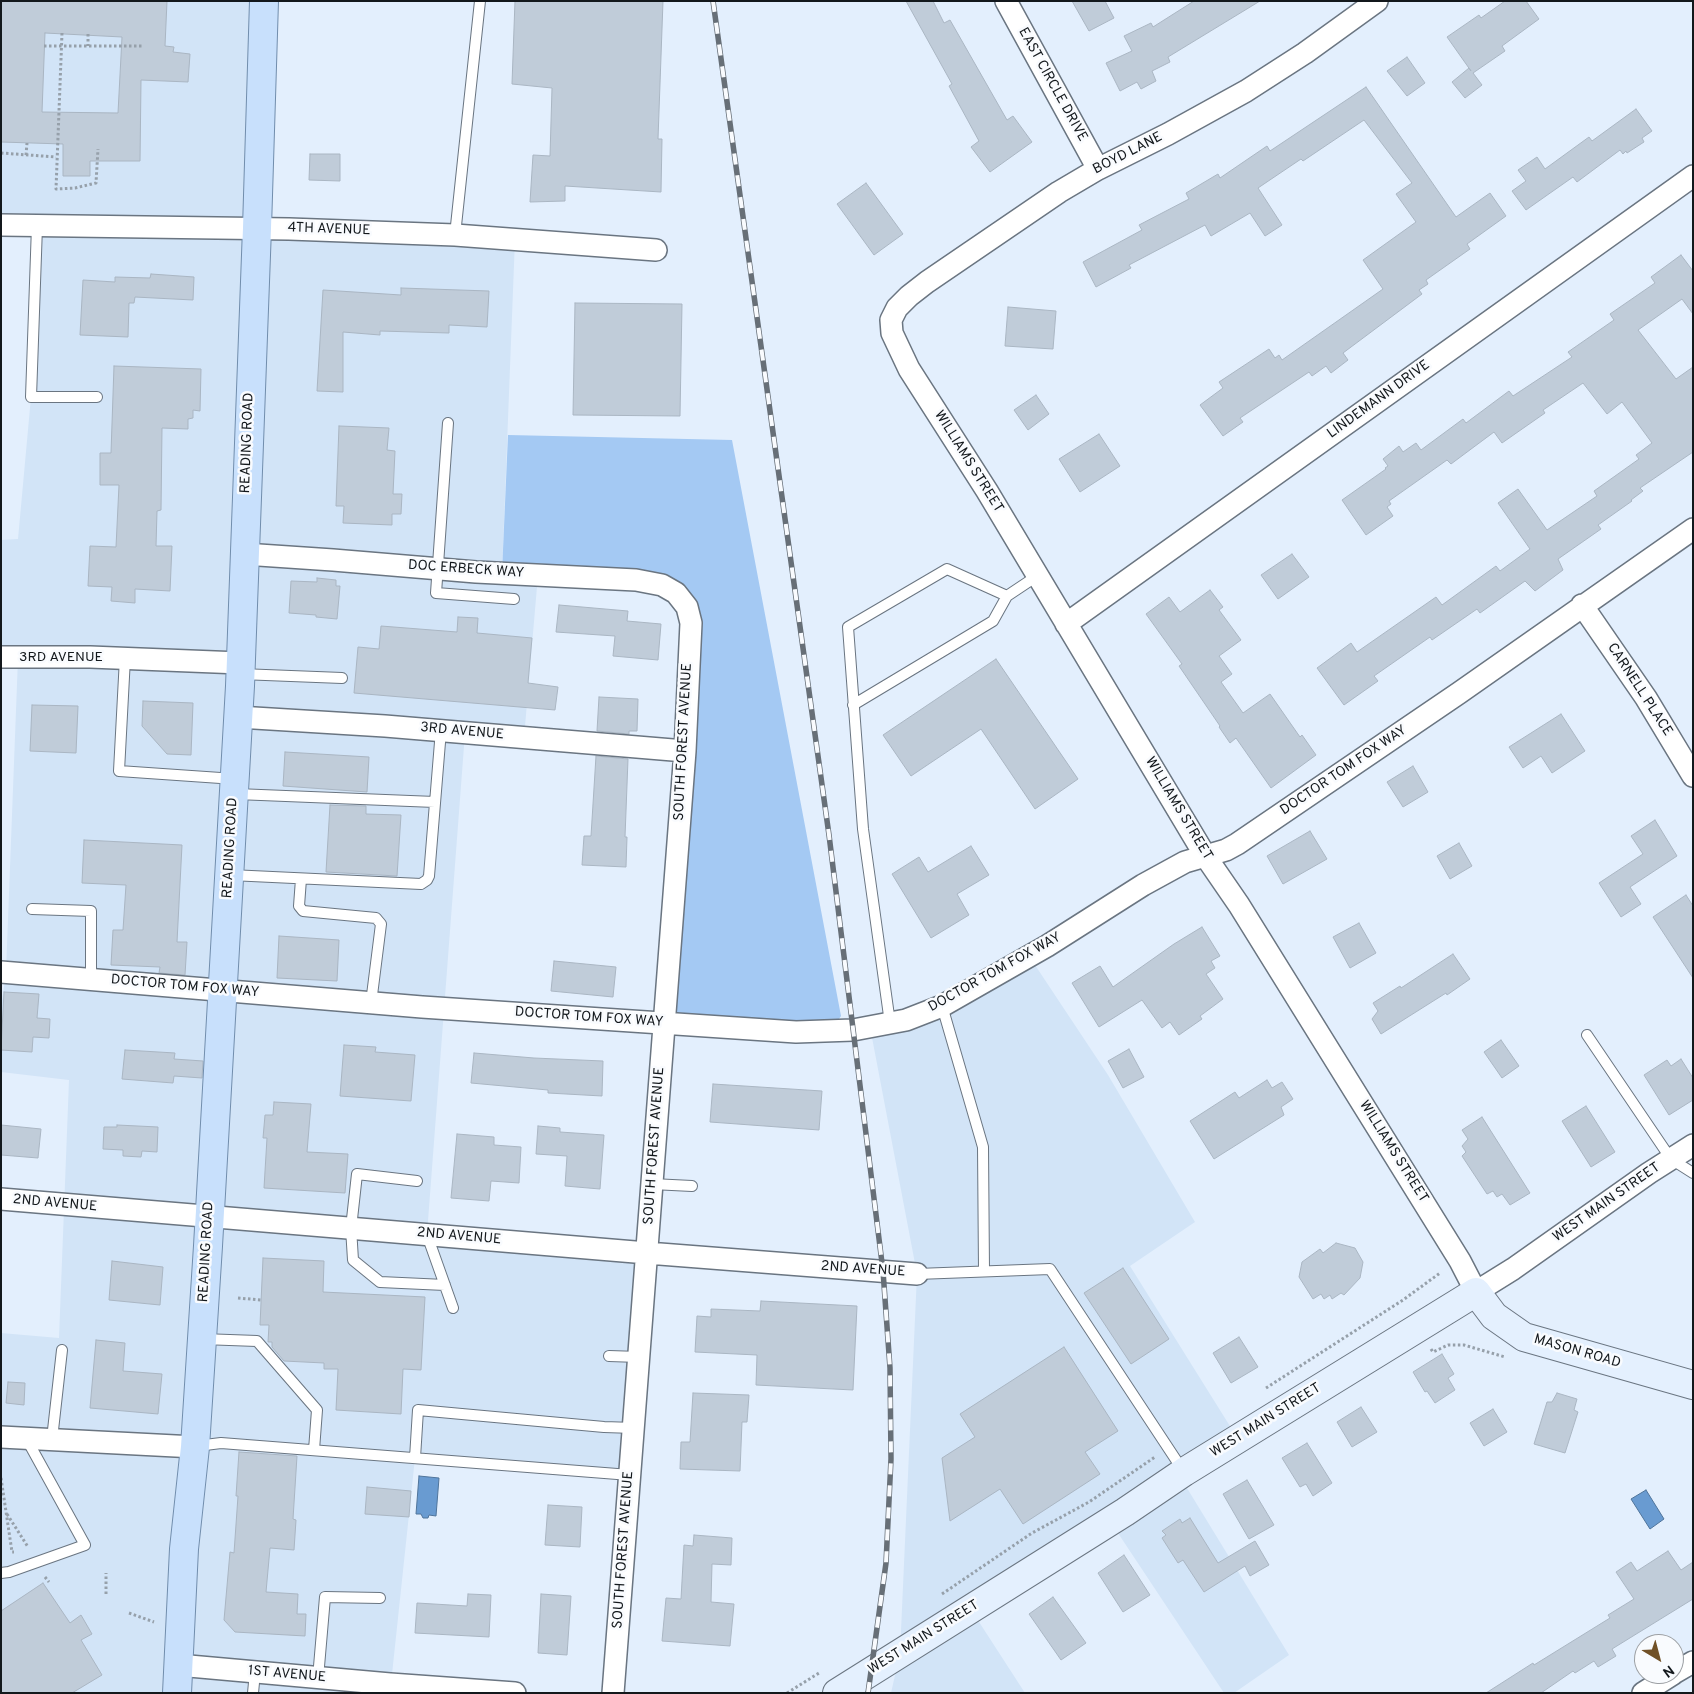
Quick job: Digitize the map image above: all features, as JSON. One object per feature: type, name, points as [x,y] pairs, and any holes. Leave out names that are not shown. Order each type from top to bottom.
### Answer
[{"type":"main road","name":"READING ROAD","points":[[177,1693],[184,1549],[195,1447],[238,717],[264,1]]},
{"type":"main road","name":"MASON ROAD","points":[[1476,1292],[1494,1316],[1524,1337],[1693,1385]]},
{"type":"main road","name":"WEST MAIN STREET","points":[[832,1680],[1125,1512],[1184,1472],[1476,1292]]},
{"type":"street","name":"EAST CIRCLE DRIVE","points":[[1006,1],[1098,169]]},
{"type":"street","name":"BOYD LANE","points":[[890,320],[897,308],[927,282],[1058,192],[1246,91],[1305,53],[1377,1]]},
{"type":"street","name":"LINDEMANN DRIVE","points":[[1066,624],[1693,176]]},
{"type":"street","name":"4TH AVENUE","points":[[1,225],[257,228],[455,235],[656,250]]},
{"type":"street","name":"WILLIAMS STREET","points":[[890,320],[892,333],[909,369],[987,491],[1206,857],[1239,905],[1456,1254],[1476,1292]]},
{"type":"street","name":"DOCTOR TOM FOX WAY","points":[[1,972],[378,1004],[796,1032],[853,1030],[906,1020],[942,1006],[1047,946],[1143,885],[1185,862],[1226,850],[1459,693],[1693,529]]},
{"type":"street","name":"DOC ERBECK WAY","points":[[244,554],[437,569],[636,580],[662,585],[676,593],[683,600]]},
{"type":"street","name":"SOUTH FOREST AVENUE","points":[[613,1693],[685,752],[691,623],[683,600]]},
{"type":"street","name":"CARNELL PLACE","points":[[1582,605],[1646,698],[1693,776]]},
{"type":"street","name":"3RD AVENUE","points":[[1,658],[125,658],[240,668]]},
{"type":"street","name":"3RD AVENUE","points":[[238,717],[441,730],[685,752]]},
{"type":"street","name":"WEST MAIN STREET","points":[[1476,1292],[1693,1145]]},
{"type":"street","name":"2ND AVENUE","points":[[1,1199],[917,1274]]},
{"type":"street","points":[[1,1437],[195,1447]]},
{"type":"street","name":"1ST AVENUE","points":[[178,1665],[254,1682],[318,1678],[390,1688],[515,1693]]},
{"type":"street","points":[[1643,1693],[1658,1684]]},
{"type":"lane","points":[[455,235],[480,1]]},
{"type":"lane","points":[[37,226],[31,397],[96,396]]},
{"type":"lane","points":[[448,424],[436,593],[514,599]]},
{"type":"lane","points":[[890,1023],[863,830],[848,627],[947,569],[1007,596]]},
{"type":"lane","points":[[853,705],[993,621],[1007,596],[1038,576]]},
{"type":"lane","points":[[125,658],[119,771],[234,787],[435,802]]},
{"type":"lane","points":[[240,668],[342,678]]},
{"type":"lane","points":[[229,875],[421,884],[429,876],[441,730]]},
{"type":"lane","points":[[301,879],[299,906],[303,911],[376,918],[381,924],[378,1004]]},
{"type":"lane","points":[[32,909],[91,911],[91,979]]},
{"type":"lane","points":[[942,1006],[983,1147],[984,1271]]},
{"type":"lane","points":[[1587,1035],[1671,1159],[1693,1173]]},
{"type":"lane","points":[[417,1181],[357,1174],[350,1228],[354,1260],[380,1282],[445,1284]]},
{"type":"lane","points":[[652,1184],[692,1186]]},
{"type":"lane","points":[[427,1235],[453,1308]]},
{"type":"lane","points":[[917,1274],[1050,1269],[1184,1472]]},
{"type":"lane","points":[[201,1339],[257,1341],[317,1410],[314,1450]]},
{"type":"lane","points":[[52,1439],[62,1350]]},
{"type":"lane","points":[[609,1356],[639,1357]]},
{"type":"lane","points":[[415,1458],[418,1410],[604,1428],[634,1428]]},
{"type":"lane","points":[[1,1573],[9,1572],[85,1545],[26,1438]]},
{"type":"lane","points":[[195,1447],[221,1443],[630,1475]]},
{"type":"lane","points":[[318,1678],[324,1597],[380,1598]]},
{"type":"path","points":[[62,33],[56,189],[75,188],[96,182],[98,149]]},
{"type":"path","points":[[88,34],[88,46]]},
{"type":"path","points":[[44,46],[142,46]]},
{"type":"path","points":[[26,155],[27,144]]},
{"type":"path","points":[[1,153],[56,157]]},
{"type":"path","points":[[1266,1389],[1403,1300],[1441,1272]]},
{"type":"path","points":[[238,1298],[261,1300]]},
{"type":"path","points":[[942,1594],[1032,1533],[1089,1502],[1168,1448]]},
{"type":"path","points":[[1,1478],[12,1552],[30,1550],[7,1513]]},
{"type":"path","points":[[106,1573],[106,1594]]},
{"type":"path","points":[[129,1613],[155,1622]]},
{"type":"path","points":[[787,1693],[832,1680]]},
{"type":"shaded area","points":[[1,1],[264,1],[257,228],[515,239],[502,573],[538,575],[524,738],[465,733],[427,1234],[647,1253],[630,1475],[415,1458],[390,1693],[1,1693],[1,1333],[59,1338],[69,1080],[1,1072],[1,1008],[6,972],[18,658],[1,657],[1,540],[18,539],[31,397],[37,226],[1,225]]},
{"type":"shaded area","points":[[508,435],[732,440],[841,1016],[830,1032],[665,1024],[691,623],[676,593],[502,573]]},
{"type":"shaded area","points":[[1029,956],[1108,1075],[1195,1222],[1130,1266],[1238,1439],[1179,1475],[1289,1655],[1234,1693],[1224,1693],[1110,1521],[970,1608],[1025,1693],[891,1693],[900,1653],[917,1274],[870,1027]]},
{"type":"shaded area","points":[[419,1476],[439,1478],[436,1516],[429,1515],[428,1518],[423,1518],[421,1514],[416,1514]]},
{"type":"shaded area","points":[[1646,1490],[1664,1519],[1650,1529],[1631,1499]]},
{"type":"building","points":[[1,1],[167,1],[165,46],[174,47],[173,52],[190,54],[188,82],[141,80],[140,161],[90,161],[90,176],[63,176],[63,144],[1,142]],"holes":[[[45,33],[122,37],[118,113],[42,112]]]},
{"type":"building","points":[[515,1],[663,1],[658,139],[662,139],[661,192],[565,186],[565,201],[530,202],[533,155],[550,156],[552,88],[512,84]]},
{"type":"building","points":[[906,1],[933,1],[944,23],[950,20],[1007,120],[1013,116],[1032,142],[990,172],[971,147],[979,141],[949,86],[952,84]]},
{"type":"building","points":[[1072,1],[1105,1],[1114,18],[1089,31]]},
{"type":"building","points":[[1194,1],[1260,1],[1168,57],[1170,62],[1152,71],[1156,81],[1141,89],[1137,82],[1120,91],[1106,63],[1132,51],[1124,36],[1151,23],[1153,27]]},
{"type":"building","points":[[1505,1],[1526,1],[1539,19],[1502,46],[1505,51],[1473,73],[1482,85],[1465,98],[1452,82],[1469,68],[1447,37],[1479,15],[1481,18]]},
{"type":"building","points":[[1407,57],[1425,83],[1407,96],[1387,71]]},
{"type":"building","points":[[1366,87],[1456,217],[1490,193],[1506,216],[1467,244],[1470,249],[1426,280],[1428,284],[1419,290],[1422,294],[1343,353],[1348,360],[1331,373],[1326,366],[1312,376],[1309,372],[1240,418],[1243,422],[1223,436],[1200,405],[1223,388],[1219,382],[1269,349],[1275,358],[1279,355],[1282,360],[1383,289],[1363,260],[1416,222],[1396,194],[1412,183],[1364,120],[1303,161],[1301,159],[1258,188],[1282,225],[1265,236],[1250,213],[1211,236],[1205,225],[1129,265],[1131,268],[1096,287],[1083,262],[1142,230],[1139,225],[1189,199],[1186,193],[1218,174],[1220,178],[1267,146],[1270,151]]},
{"type":"building","points":[[1636,109],[1652,131],[1642,138],[1644,142],[1627,153],[1626,151],[1623,154],[1620,150],[1577,182],[1573,177],[1526,210],[1512,191],[1526,181],[1518,170],[1537,157],[1545,169],[1589,137],[1592,141]]},
{"type":"building","points":[[310,154],[340,154],[340,181],[309,180]]},
{"type":"building","points":[[866,183],[903,234],[874,255],[837,204]]},
{"type":"building","points":[[1681,255],[1693,271],[1693,314],[1682,299],[1638,330],[1676,379],[1693,367],[1693,452],[1640,488],[1643,491],[1632,501],[1598,525],[1601,529],[1558,559],[1563,570],[1535,591],[1525,581],[1480,613],[1477,609],[1432,640],[1430,637],[1374,676],[1378,681],[1344,705],[1317,668],[1351,643],[1357,652],[1436,597],[1442,605],[1496,566],[1500,571],[1530,549],[1498,503],[1518,489],[1547,530],[1597,496],[1594,491],[1639,459],[1636,455],[1652,443],[1622,402],[1607,414],[1583,383],[1543,410],[1545,413],[1502,443],[1494,432],[1451,464],[1447,460],[1389,501],[1391,504],[1387,507],[1393,516],[1366,535],[1342,500],[1386,469],[1388,466],[1383,459],[1399,446],[1403,452],[1416,443],[1421,450],[1463,419],[1466,423],[1509,391],[1513,396],[1572,357],[1568,352],[1614,320],[1610,314],[1655,283],[1651,277]]},
{"type":"building","points":[[151,274],[194,277],[193,300],[135,297],[134,303],[129,303],[128,337],[80,335],[83,280],[115,282],[115,277],[150,278]]},
{"type":"building","points":[[401,288],[489,291],[487,327],[449,325],[449,333],[380,331],[380,335],[343,332],[343,392],[317,391],[323,290],[401,295]]},
{"type":"building","points":[[575,303],[682,304],[680,416],[573,415]]},
{"type":"building","points":[[1008,307],[1056,311],[1053,349],[1005,346]]},
{"type":"building","points":[[114,366],[201,369],[200,411],[193,410],[193,418],[188,419],[188,429],[162,428],[161,510],[157,511],[156,546],[172,546],[170,591],[135,589],[135,603],[111,601],[112,587],[88,586],[90,546],[116,547],[119,485],[100,485],[100,453],[111,453]]},
{"type":"building","points":[[1036,395],[1049,414],[1028,430],[1014,410]]},
{"type":"building","points":[[339,426],[389,428],[387,450],[395,451],[393,494],[402,494],[401,514],[392,514],[392,525],[343,523],[344,506],[336,506]]},
{"type":"building","points":[[1099,434],[1120,466],[1080,492],[1059,459]]},
{"type":"building","points":[[1292,554],[1309,577],[1278,599],[1261,575]]},
{"type":"building","points":[[317,578],[336,580],[336,586],[340,586],[337,619],[289,613],[291,581],[317,582]]},
{"type":"building","points":[[1210,590],[1223,607],[1219,610],[1241,640],[1219,656],[1232,674],[1221,682],[1243,713],[1270,694],[1300,737],[1302,735],[1316,755],[1271,788],[1236,738],[1230,743],[1179,666],[1182,664],[1146,614],[1169,597],[1180,612]]},
{"type":"building","points":[[559,605],[628,611],[627,621],[661,624],[658,660],[613,656],[615,636],[556,632]]},
{"type":"building","points":[[458,617],[478,618],[477,633],[532,638],[528,683],[558,687],[555,710],[354,693],[358,647],[379,649],[381,626],[457,632]]},
{"type":"building","points":[[996,659],[1078,779],[1035,809],[981,729],[911,776],[883,735]]},
{"type":"building","points":[[599,697],[638,699],[637,731],[629,731],[629,734],[597,731]]},
{"type":"building","points":[[143,701],[193,703],[191,755],[167,754],[142,726]]},
{"type":"building","points":[[32,705],[78,706],[76,753],[30,751]]},
{"type":"building","points":[[1561,714],[1585,751],[1552,773],[1541,756],[1523,768],[1509,747]]},
{"type":"building","points":[[285,752],[369,757],[367,792],[283,786]]},
{"type":"building","points":[[596,756],[628,759],[625,837],[627,837],[626,867],[582,865],[584,836],[591,836]]},
{"type":"building","points":[[1413,766],[1428,792],[1403,807],[1387,782]]},
{"type":"building","points":[[330,805],[366,806],[366,814],[401,815],[397,876],[326,872]]},
{"type":"building","points":[[1655,820],[1677,856],[1630,887],[1641,904],[1621,917],[1599,883],[1643,854],[1631,836]]},
{"type":"building","points":[[1310,831],[1327,859],[1283,884],[1267,856]]},
{"type":"building","points":[[84,840],[182,845],[177,942],[187,942],[185,975],[159,973],[160,967],[111,965],[113,930],[123,930],[126,885],[82,883]]},
{"type":"building","points":[[1459,843],[1472,866],[1450,879],[1437,856]]},
{"type":"building","points":[[971,846],[989,875],[957,894],[969,915],[931,938],[892,874],[919,857],[928,872]]},
{"type":"building","points":[[1686,895],[1693,906],[1693,978],[1653,917]]},
{"type":"building","points":[[1359,923],[1376,953],[1350,968],[1333,937]]},
{"type":"building","points":[[1202,927],[1220,956],[1211,961],[1215,968],[1206,974],[1223,999],[1200,1016],[1202,1019],[1179,1035],[1170,1022],[1162,1028],[1142,1000],[1099,1027],[1072,983],[1100,966],[1113,987],[1174,944]]},
{"type":"building","points":[[279,936],[339,940],[337,981],[277,978]]},
{"type":"building","points":[[1453,954],[1470,979],[1447,995],[1446,993],[1381,1034],[1372,1019],[1378,1011],[1373,1003],[1400,986],[1401,988]]},
{"type":"building","points":[[554,961],[616,967],[613,997],[551,991]]},
{"type":"building","points":[[4,992],[39,994],[37,1018],[50,1019],[49,1038],[33,1037],[32,1052],[1,1050]]},
{"type":"building","points":[[1501,1040],[1519,1066],[1502,1078],[1484,1052]]},
{"type":"building","points":[[344,1045],[376,1047],[375,1052],[415,1055],[411,1101],[340,1096]]},
{"type":"building","points":[[1129,1049],[1144,1077],[1123,1088],[1108,1061]]},
{"type":"building","points":[[125,1050],[175,1053],[174,1059],[203,1061],[202,1078],[174,1076],[173,1083],[122,1079]]},
{"type":"building","points":[[474,1053],[603,1061],[602,1096],[548,1093],[548,1090],[471,1083]]},
{"type":"building","points":[[1681,1059],[1693,1078],[1693,1100],[1669,1115],[1644,1075],[1667,1060],[1671,1066]]},
{"type":"building","points":[[1267,1080],[1272,1088],[1282,1082],[1293,1099],[1281,1107],[1284,1115],[1214,1159],[1190,1121],[1235,1092],[1239,1098]]},
{"type":"building","points":[[713,1084],[822,1091],[819,1130],[710,1122]]},
{"type":"building","points":[[274,1102],[311,1104],[307,1152],[348,1154],[345,1193],[264,1188],[267,1138],[263,1138],[265,1115],[273,1115]]},
{"type":"building","points":[[1586,1106],[1615,1152],[1591,1167],[1562,1121]]},
{"type":"building","points":[[1482,1117],[1530,1193],[1510,1205],[1502,1194],[1497,1197],[1493,1191],[1487,1194],[1462,1156],[1466,1152],[1462,1146],[1468,1139],[1462,1130]]},
{"type":"building","points":[[1,1125],[41,1129],[38,1158],[1,1155]]},
{"type":"building","points":[[117,1125],[158,1127],[157,1152],[142,1151],[141,1157],[123,1156],[123,1150],[103,1149],[104,1127],[117,1127]]},
{"type":"building","points":[[538,1126],[560,1128],[560,1132],[604,1135],[600,1189],[565,1186],[567,1156],[536,1154]]},
{"type":"building","points":[[457,1134],[494,1137],[494,1145],[521,1147],[519,1183],[491,1181],[489,1201],[451,1198]]},
{"type":"building","points":[[1336,1243],[1355,1248],[1363,1262],[1360,1278],[1344,1295],[1341,1293],[1332,1299],[1330,1295],[1324,1299],[1321,1294],[1313,1299],[1299,1277],[1302,1262],[1320,1249],[1323,1253]]},
{"type":"building","points":[[263,1258],[324,1261],[323,1292],[425,1297],[421,1370],[403,1369],[401,1414],[336,1410],[338,1369],[324,1369],[324,1363],[284,1361],[272,1347],[272,1342],[268,1342],[269,1325],[260,1325]]},
{"type":"building","points":[[112,1261],[163,1267],[160,1305],[109,1300]]},
{"type":"building","points":[[1123,1268],[1169,1339],[1131,1364],[1084,1293]]},
{"type":"building","points":[[761,1301],[857,1306],[853,1390],[756,1385],[757,1355],[695,1352],[697,1316],[711,1317],[711,1309],[760,1311]]},
{"type":"building","points":[[1239,1337],[1258,1367],[1231,1383],[1213,1353]]},
{"type":"building","points":[[96,1340],[125,1343],[123,1371],[162,1374],[158,1414],[90,1408]]},
{"type":"building","points":[[1064,1347],[1118,1431],[1085,1452],[1100,1474],[1023,1524],[1000,1489],[950,1521],[942,1458],[975,1437],[960,1414]]},
{"type":"building","points":[[1442,1354],[1454,1374],[1448,1378],[1455,1390],[1435,1403],[1427,1391],[1425,1392],[1413,1372]]},
{"type":"building","points":[[8,1382],[25,1383],[24,1405],[6,1403]]},
{"type":"building","points":[[693,1393],[749,1395],[747,1422],[742,1422],[740,1471],[680,1469],[681,1442],[690,1442]]},
{"type":"building","points":[[1557,1393],[1577,1399],[1574,1410],[1578,1412],[1565,1453],[1534,1444],[1547,1402],[1552,1402]]},
{"type":"building","points":[[1361,1407],[1377,1432],[1352,1447],[1337,1422]]},
{"type":"building","points":[[1493,1409],[1507,1432],[1484,1446],[1470,1423]]},
{"type":"building","points":[[1307,1443],[1332,1483],[1313,1496],[1306,1484],[1300,1487],[1282,1458]]},
{"type":"building","points":[[239,1452],[297,1456],[293,1519],[296,1520],[294,1550],[270,1548],[266,1592],[298,1594],[297,1614],[306,1614],[305,1636],[235,1632],[224,1620],[230,1552],[234,1553]]},
{"type":"building","points":[[1247,1480],[1274,1525],[1249,1539],[1223,1494]]},
{"type":"building","points":[[367,1487],[411,1491],[409,1517],[365,1514]]},
{"type":"building","points":[[548,1505],[582,1507],[580,1547],[545,1545]]},
{"type":"building","points":[[1190,1518],[1218,1563],[1255,1541],[1269,1565],[1250,1576],[1245,1566],[1204,1592],[1183,1560],[1178,1563],[1162,1538],[1166,1535],[1162,1531],[1180,1519],[1182,1523]]},
{"type":"building","points":[[694,1535],[732,1538],[731,1565],[712,1564],[711,1602],[734,1604],[730,1646],[662,1641],[666,1598],[681,1599],[684,1545],[693,1546]]},
{"type":"building","points":[[1668,1551],[1681,1570],[1693,1562],[1693,1599],[1612,1649],[1616,1656],[1598,1667],[1594,1661],[1575,1673],[1573,1671],[1541,1693],[1486,1693],[1610,1618],[1608,1615],[1634,1599],[1616,1572],[1631,1562],[1637,1571]]},
{"type":"building","points":[[1124,1555],[1150,1595],[1123,1612],[1098,1573]]},
{"type":"building","points":[[43,1583],[70,1623],[81,1615],[92,1634],[81,1640],[102,1675],[72,1693],[1,1693],[1,1611]]},
{"type":"building","points":[[468,1594],[491,1595],[489,1637],[415,1633],[417,1603],[467,1606]]},
{"type":"building","points":[[541,1594],[571,1596],[567,1655],[538,1653]]},
{"type":"building","points":[[1053,1597],[1086,1643],[1061,1660],[1029,1614]]},
{"type":"railway","points":[[713,1],[829,835],[883,1271],[890,1368],[891,1459],[886,1563],[868,1693]]}]
